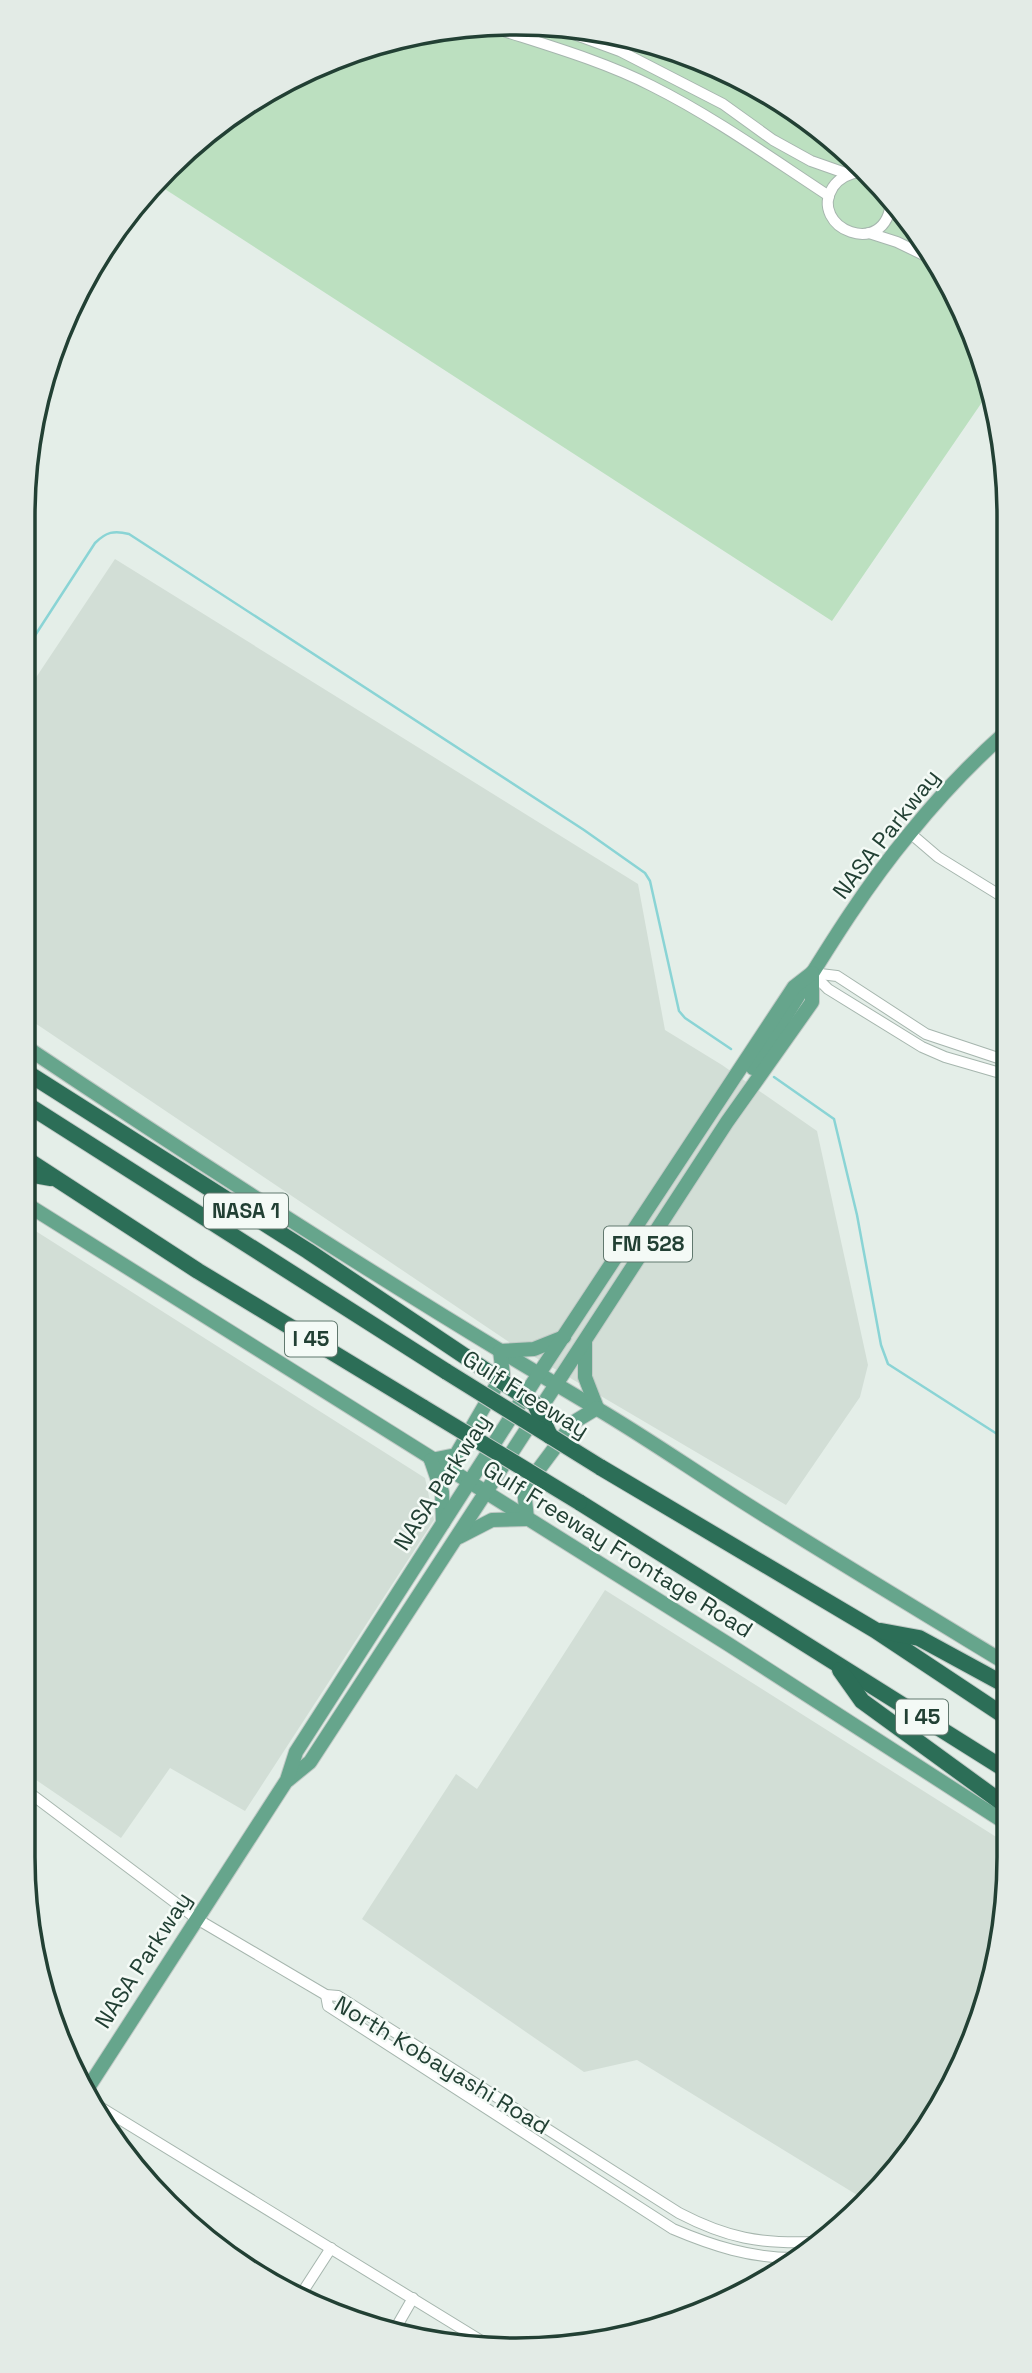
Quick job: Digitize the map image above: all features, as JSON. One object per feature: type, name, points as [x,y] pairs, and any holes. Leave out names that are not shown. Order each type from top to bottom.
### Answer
[{"type":"highway","name":"NASA 1","points":[[35,1078],[308,1251],[535,1404],[550,1436]]},
{"type":"highway","name":"Gulf Freeway","points":[[35,1109],[447,1372],[600,1467],[875,1630],[997,1711]]},
{"type":"highway","name":"I 45","points":[[35,1164],[198,1271],[579,1502],[997,1764]]},
{"type":"highway","points":[[35,1175],[59,1179]]},
{"type":"highway","points":[[875,1630],[919,1638],[997,1680]]},
{"type":"highway","points":[[834,1662],[862,1701],[997,1799]]},
{"type":"main road","name":"NASA Parkway","points":[[91,2083],[287,1780],[296,1752],[710,1110],[794,987],[812,974],[909,833],[997,741]]},
{"type":"main road","name":"NASA Parkway","points":[[287,1780],[310,1762],[727,1122],[812,1002],[812,974]]},
{"type":"main road","points":[[35,1053],[177,1148],[538,1375],[597,1408],[758,1512],[997,1658]]},
{"type":"main road","points":[[710,1110],[727,1122]]},
{"type":"main road","name":"Gulf Freeway Frontage Road","points":[[35,1210],[997,1817]]},
{"type":"main road","points":[[500,1351],[534,1349],[564,1337]]},
{"type":"main road","points":[[585,1339],[584,1377],[597,1408]]},
{"type":"main road","points":[[443,1524],[442,1492],[431,1460],[456,1455],[503,1374],[500,1351]]},
{"type":"main road","points":[[458,1538],[492,1520],[527,1519],[524,1489],[574,1422],[597,1408]]},
{"type":"street","points":[[516,35],[592,60],[652,86],[713,121],[829,196]]},
{"type":"street","points":[[594,41],[620,51],[723,104],[773,140],[802,156],[848,174]]},
{"type":"street","points":[[853,173],[840,179],[829,196],[832,218],[839,226],[848,232],[869,233],[879,228],[889,212]]},
{"type":"street","points":[[869,233],[918,252]]},
{"type":"street","points":[[909,833],[938,857],[997,893]]},
{"type":"street","points":[[812,974],[837,976],[926,1034],[997,1058]]},
{"type":"street","points":[[812,974],[828,989],[922,1047],[945,1057],[997,1072]]},
{"type":"street","name":"North Kobayashi Road","points":[[35,1797],[197,1919],[326,1995],[338,1996],[680,2213],[725,2234],[778,2243],[804,2242]]},
{"type":"street","name":"North Kobayashi Road","points":[[326,1995],[328,2006],[673,2229],[729,2251],[782,2258]]},
{"type":"street","points":[[108,2112],[474,2336]]},
{"type":"street","name":"North Kobayashi Road","points":[[550,2149],[559,2135]]},
{"type":"street","points":[[305,2289],[331,2248]]},
{"type":"street","points":[[398,2323],[413,2298]]},
{"type":"shaded area","points":[[115,559],[638,884],[665,1030],[722,1065],[817,1131],[868,1365],[860,1397],[786,1505],[509,1342],[35,1023],[35,679]]},
{"type":"shaded area","points":[[35,1231],[425,1478],[434,1520],[245,1811],[170,1768],[121,1838],[35,1779]]},
{"type":"shaded area","points":[[605,1590],[997,1837],[996,1888],[988,1951],[981,1981],[960,2041],[934,2096],[884,2167],[858,2195],[637,2060],[584,2072],[362,1919],[456,1774],[477,1789]]},
{"type":"green space","points":[[547,36],[610,44],[640,51],[729,85],[783,116],[833,154],[898,223],[933,276],[947,303],[971,361],[983,401],[832,621],[164,189],[223,134],[276,99],[303,85],[392,51],[453,39]]},
{"type":"waterway","points":[[35,636],[95,543],[110,533],[129,534],[584,830],[645,873],[650,881],[679,1011],[685,1018],[731,1049]]},
{"type":"waterway","points":[[774,1077],[834,1119],[857,1215],[881,1345],[888,1364],[997,1434]]}]
